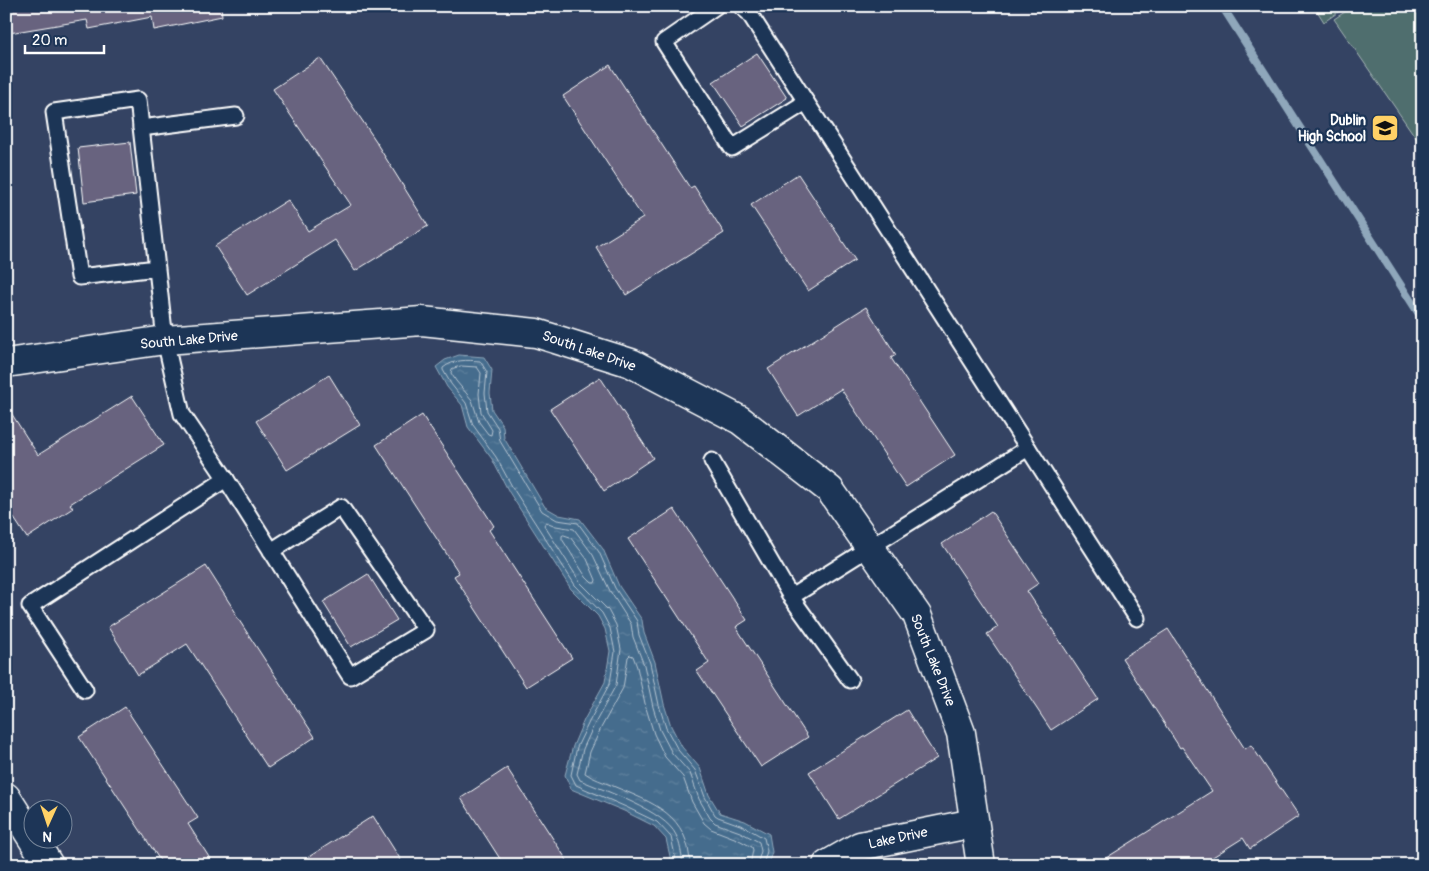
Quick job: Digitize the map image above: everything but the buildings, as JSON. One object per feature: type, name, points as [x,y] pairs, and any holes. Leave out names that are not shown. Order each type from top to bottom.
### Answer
[{"type":"street","name":"South Lake Drive","points":[[6,363],[165,340],[422,321],[536,334],[631,363],[740,420],[830,490],[870,547],[917,615],[961,733],[981,865]]},
{"type":"street","points":[[6,797],[49,865]]},
{"type":"street","name":"Lake Drive","points":[[827,865],[860,846],[974,822]]},
{"type":"lane","points":[[716,6],[664,42],[732,148],[806,102]]},
{"type":"lane","points":[[741,6],[750,13],[1137,618]]},
{"type":"lane","points":[[157,268],[79,277],[54,112],[138,100],[141,128],[157,268],[165,340],[182,414],[350,676],[426,630],[341,507],[271,551]]},
{"type":"lane","points":[[141,128],[236,116]]},
{"type":"lane","points":[[791,597],[1028,448]]},
{"type":"lane","points":[[712,461],[791,597],[850,680]]},
{"type":"lane","points":[[85,690],[30,606],[226,480]]},
{"type":"green space","points":[[1314,6],[1347,6],[1324,22]]},
{"type":"green space","points":[[1354,6],[1423,6],[1423,148],[1334,19]]},
{"type":"water","points":[[459,355],[484,357],[492,370],[490,393],[492,410],[503,426],[504,438],[545,507],[559,515],[580,519],[603,549],[619,586],[642,620],[644,633],[655,662],[671,726],[682,747],[700,768],[709,795],[720,813],[745,821],[769,834],[772,852],[768,865],[672,865],[666,839],[654,826],[571,789],[565,775],[573,746],[584,720],[605,682],[610,651],[605,629],[598,616],[571,589],[509,492],[492,459],[468,427],[462,405],[447,387],[436,367],[445,360]]},
{"type":"waterway","points":[[1222,6],[1423,320]]},
{"type":"place","name":"Dublin High School","points":[[1385,128]]}]
